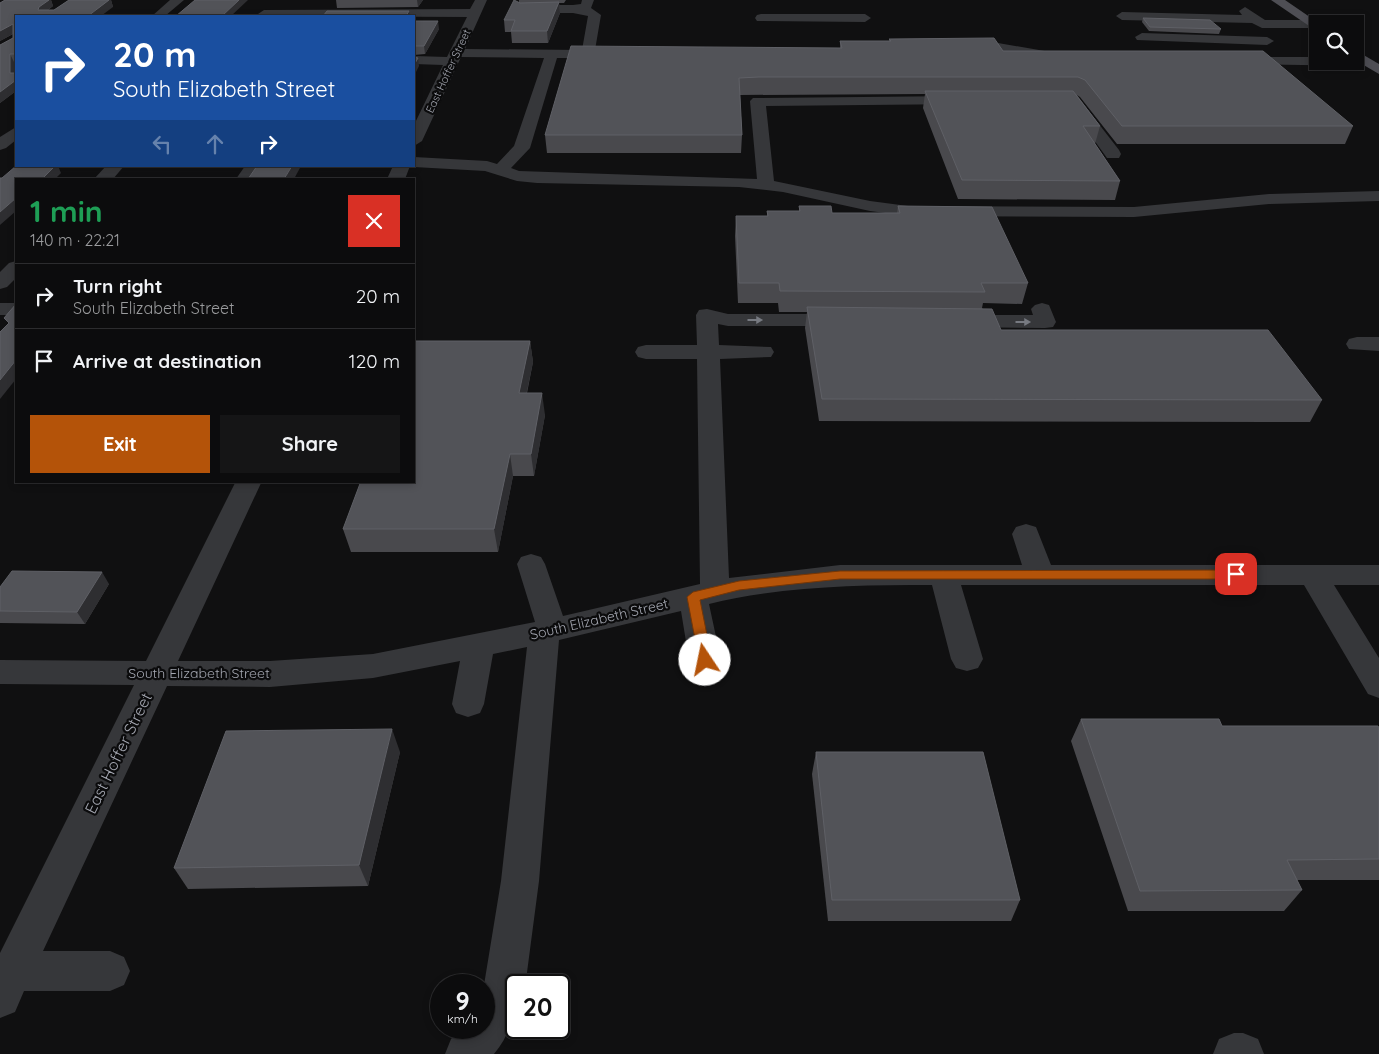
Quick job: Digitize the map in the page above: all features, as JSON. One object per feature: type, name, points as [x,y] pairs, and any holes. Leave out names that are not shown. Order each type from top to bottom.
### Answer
[{"type":"main road","points":[[1277,0],[1309,22]]},
{"type":"main road","points":[[1364,61],[1379,70]]},
{"type":"street","points":[[159,15],[178,0]]},
{"type":"street","points":[[263,15],[278,0]]},
{"type":"street","points":[[306,14],[319,0]]},
{"type":"street","points":[[332,14],[344,8],[443,7],[452,4],[455,0]]},
{"type":"street","points":[[574,9],[586,6],[588,0]]},
{"type":"street","points":[[1112,5],[1142,37],[1153,53]]},
{"type":"street","points":[[1230,5],[1252,15],[1262,24],[1309,26]]},
{"type":"street","points":[[521,9],[574,9],[590,12],[595,15],[588,54]]},
{"type":"street","points":[[263,15],[476,12]]},
{"type":"street","points":[[415,23],[476,12]]},
{"type":"street","name":"East Hoffer Street","points":[[415,139],[476,12]]},
{"type":"street","points":[[1122,16],[1257,19]]},
{"type":"street","points":[[761,18],[865,18]]},
{"type":"street","points":[[1142,37],[1267,40]]},
{"type":"street","points":[[952,47],[998,47],[1074,59]]},
{"type":"street","points":[[499,171],[522,148],[552,53]]},
{"type":"street","points":[[415,69],[453,61],[552,53],[622,54]]},
{"type":"street","points":[[415,57],[453,61]]},
{"type":"street","points":[[1230,61],[1309,59]]},
{"type":"street","points":[[766,185],[758,101],[977,101]]},
{"type":"street","points":[[1064,101],[1074,101],[1113,154]]},
{"type":"street","points":[[415,109],[430,109]]},
{"type":"street","points":[[3,154],[15,134]]},
{"type":"street","points":[[415,162],[487,166],[517,176],[537,178],[739,182],[766,185],[908,211],[1134,212],[1269,199],[1379,196]]},
{"type":"street","points":[[104,178],[115,167]]},
{"type":"street","points":[[246,178],[253,167]]},
{"type":"street","points":[[0,283],[15,268]]},
{"type":"street","points":[[0,309],[15,309]]},
{"type":"street","points":[[936,321],[1045,322],[1042,310]]},
{"type":"street","points":[[705,660],[707,315],[728,320],[867,321]]},
{"type":"street","points":[[1357,344],[1379,344]]},
{"type":"street","points":[[646,352],[763,352]]},
{"type":"street","name":"East Hoffer Street","points":[[6,984],[248,483]]},
{"type":"street","points":[[1026,534],[1040,575]]},
{"type":"street","points":[[466,1054],[488,1029],[506,980],[520,880],[549,631],[531,564]]},
{"type":"street","name":"South Elizabeth Street","points":[[0,672],[270,674],[373,666],[549,631],[739,586],[840,575],[1379,575]]},
{"type":"street","points":[[944,575],[968,658]]},
{"type":"street","points":[[1313,576],[1379,685]]},
{"type":"street","points":[[468,704],[479,645]]},
{"type":"street","points":[[6,984],[110,971]]},
{"type":"street","points":[[1234,1054],[1243,1054]]},
{"type":"building","points":[[5,0],[49,0],[39,7],[38,10],[54,10],[69,0],[109,0],[89,15],[15,15],[15,54],[10,54],[10,73],[15,73],[15,81],[0,92],[0,45],[13,38],[13,24],[0,31],[0,3]]},
{"type":"building","points":[[195,0],[239,0],[223,15],[177,15]]},
{"type":"building","points":[[514,0],[520,3],[559,2],[547,31],[511,31],[515,20],[504,20]]},
{"type":"building","points":[[327,11],[409,11],[407,15],[324,15]]},
{"type":"building","points":[[1143,18],[1210,20],[1221,29],[1150,27]]},
{"type":"building","points":[[415,21],[438,21],[424,46],[415,46]]},
{"type":"building","points":[[994,38],[1003,51],[1263,51],[1353,126],[1122,126],[1085,80],[1078,77],[759,77],[739,78],[742,135],[545,135],[571,46],[842,48],[840,41]]},
{"type":"building","points":[[925,91],[1073,91],[1100,126],[1083,126],[1120,181],[962,180]]},
{"type":"building","points":[[15,167],[54,167],[43,178],[15,178],[15,199],[0,212],[0,178]]},
{"type":"building","points":[[256,167],[291,167],[285,178],[249,178]]},
{"type":"building","points":[[799,206],[831,206],[832,213],[900,213],[898,206],[992,207],[1028,283],[981,283],[985,292],[780,291],[779,283],[739,283],[736,216],[768,216],[767,211],[800,211]]},
{"type":"building","points":[[15,305],[15,361],[0,380],[0,332],[9,323],[4,318]]},
{"type":"building","points":[[807,307],[992,309],[1001,330],[1268,330],[1322,400],[822,399]]},
{"type":"building","points":[[415,341],[530,341],[519,393],[542,393],[531,454],[510,454],[494,529],[343,529],[360,483],[415,483]]},
{"type":"building","points":[[12,571],[102,572],[77,612],[0,611],[0,587]]},
{"type":"building","points":[[1081,719],[1219,719],[1222,726],[1378,726],[1379,859],[1287,860],[1302,890],[1140,891]]},
{"type":"building","points":[[392,729],[359,865],[174,868],[226,731]]},
{"type":"building","points":[[816,752],[983,752],[1020,900],[832,900]]},
{"type":"route","points":[[705,660],[693,597],[739,586],[840,575],[1236,574]]}]
